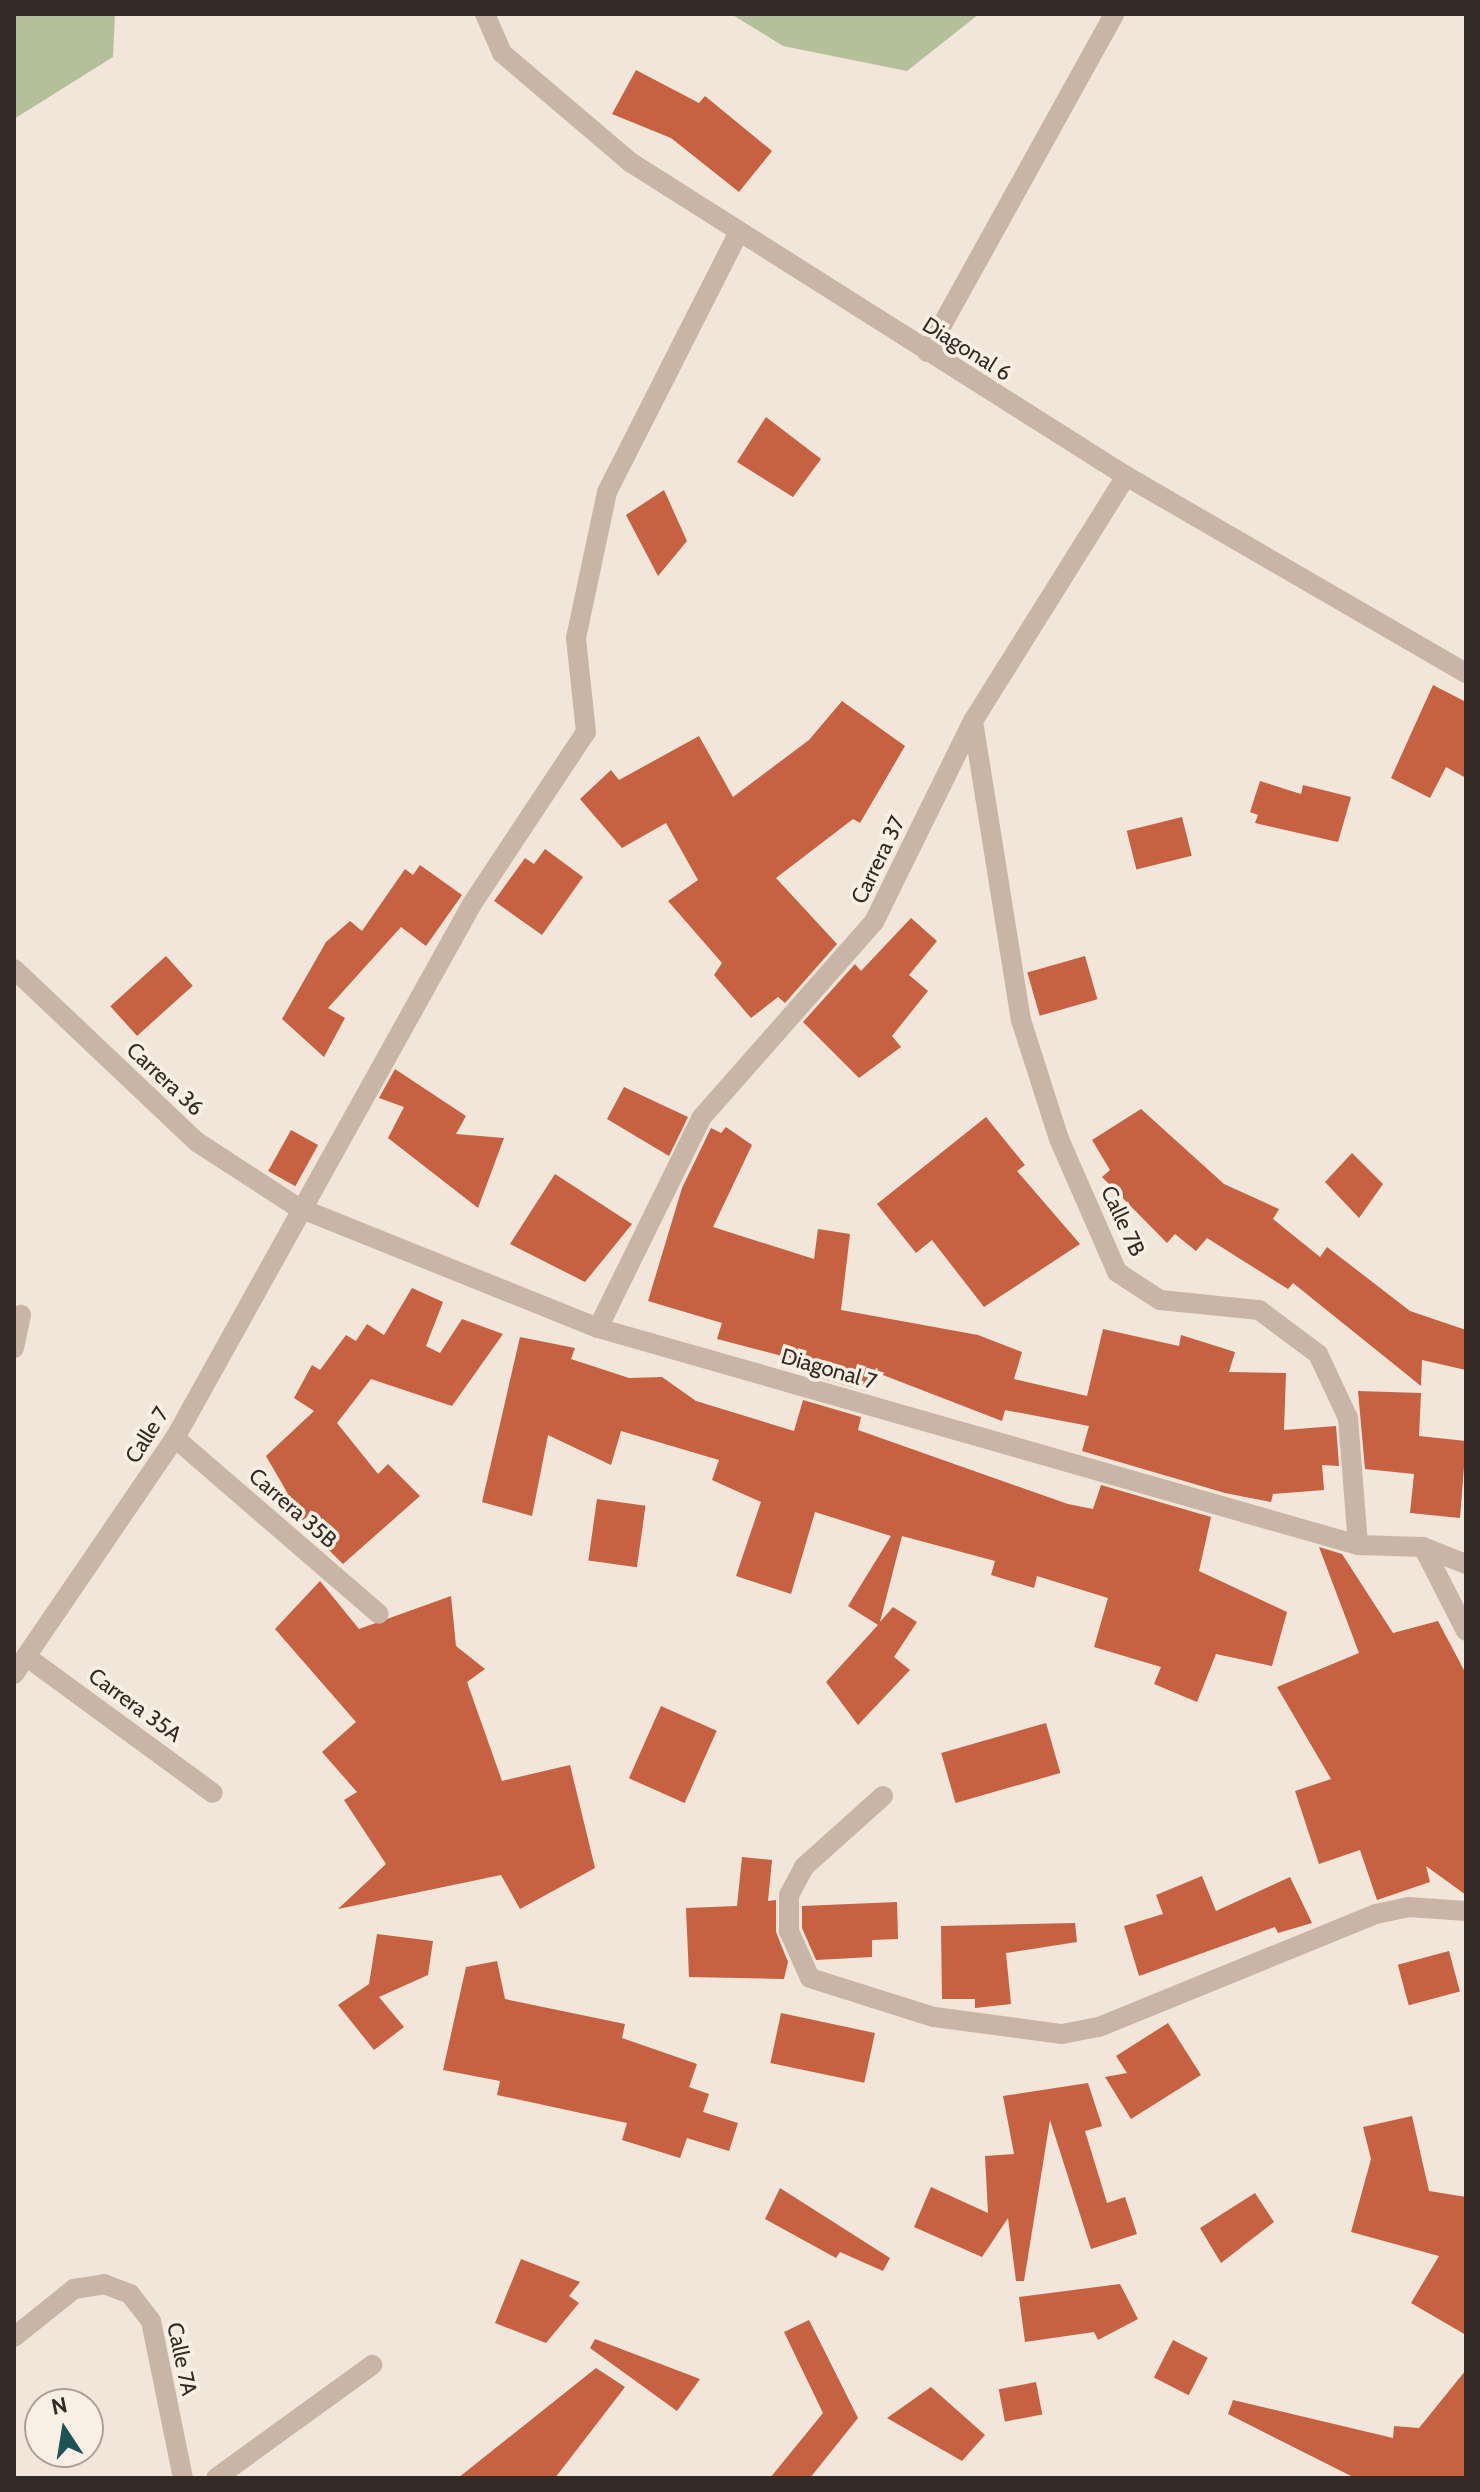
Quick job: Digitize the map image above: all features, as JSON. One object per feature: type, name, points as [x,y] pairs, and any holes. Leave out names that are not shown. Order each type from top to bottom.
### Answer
[{"type":"street","name":"Diagonal 6","points":[[485,14],[502,53],[630,162],[738,234],[1126,476],[1466,673]]},
{"type":"street","points":[[927,352],[1114,14]]},
{"type":"street","name":"Calle 7","points":[[14,1674],[175,1438],[297,1207],[472,904],[586,732],[576,638],[607,492],[738,234]]},
{"type":"street","name":"Carrera 37","points":[[598,1328],[702,1117],[874,922],[973,721],[1126,476]]},
{"type":"street","name":"Calle 7B","points":[[973,721],[1021,1020],[1059,1139],[1117,1272],[1160,1300],[1259,1310],[1318,1354],[1348,1418],[1358,1545]]},
{"type":"street","name":"Carrera 36","points":[[14,969],[197,1142],[297,1207]]},
{"type":"street","name":"Diagonal 7","points":[[297,1207],[598,1328],[1358,1545]]},
{"type":"street","points":[[14,1348],[21,1315]]},
{"type":"street","name":"Carrera 35B","points":[[175,1438],[379,1614]]},
{"type":"street","points":[[1358,1545],[1423,1547],[1466,1564]]},
{"type":"street","points":[[1423,1547],[1466,1631]]},
{"type":"street","name":"Carrera 35A","points":[[27,1657],[213,1793]]},
{"type":"street","points":[[883,1796],[804,1867],[789,1895],[789,1931],[810,1978],[934,2017],[1062,2034],[1099,2027],[1376,1914],[1466,1911]]},
{"type":"street","name":"Calle 7A","points":[[14,2337],[74,2289],[104,2284],[130,2294],[151,2321],[183,2478]]},
{"type":"street","points":[[216,2478],[372,2365]]},
{"type":"green space","points":[[14,14],[115,14],[113,57],[14,119]]},
{"type":"green space","points":[[731,14],[979,14],[907,71],[783,46]]},
{"type":"building","points":[[636,70],[699,103],[705,96],[772,151],[739,192],[671,138],[612,114]]},
{"type":"building","points":[[766,417],[821,459],[793,497],[737,462]]},
{"type":"building","points":[[664,490],[687,541],[658,576],[626,515]]},
{"type":"building","points":[[1433,685],[1466,702],[1466,778],[1446,767],[1430,798],[1391,778]]},
{"type":"building","points":[[842,701],[905,746],[860,823],[853,819],[776,878],[837,944],[785,1003],[778,997],[751,1018],[714,975],[722,963],[668,901],[698,880],[666,823],[622,848],[580,799],[611,770],[619,780],[699,736],[733,797],[809,740]]},
{"type":"building","points":[[1260,781],[1301,794],[1303,785],[1351,797],[1338,842],[1255,823],[1258,815],[1250,812]]},
{"type":"building","points":[[1182,817],[1192,856],[1136,870],[1127,831]]},
{"type":"building","points":[[545,849],[583,877],[542,935],[494,901],[525,858],[534,864]]},
{"type":"building","points":[[420,865],[462,895],[426,946],[401,927],[328,1008],[345,1018],[324,1057],[282,1019],[326,942],[350,921],[362,931],[405,869],[413,875]]},
{"type":"building","points":[[911,918],[937,941],[909,975],[928,991],[892,1036],[901,1047],[859,1078],[803,1022],[855,964],[861,971]]},
{"type":"building","points":[[166,956],[193,986],[137,1036],[110,1006]]},
{"type":"building","points":[[1085,956],[1097,999],[1040,1016],[1027,973]]},
{"type":"building","points":[[395,1069],[466,1116],[456,1134],[504,1138],[478,1208],[388,1138],[404,1107],[379,1098]]},
{"type":"building","points":[[624,1087],[688,1117],[669,1156],[607,1119]]},
{"type":"building","points":[[1141,1109],[1224,1184],[1279,1209],[1273,1219],[1320,1257],[1327,1247],[1410,1311],[1466,1330],[1466,1370],[1422,1360],[1421,1386],[1293,1283],[1288,1289],[1207,1238],[1196,1251],[1175,1234],[1167,1243],[1102,1177],[1110,1170],[1092,1140]]},
{"type":"building","points":[[986,1117],[1025,1165],[1017,1171],[1080,1244],[984,1307],[932,1240],[916,1253],[877,1204]]},
{"type":"building","points":[[726,1127],[752,1145],[713,1227],[814,1259],[818,1229],[850,1234],[841,1310],[978,1335],[1022,1352],[1014,1379],[1087,1396],[1103,1329],[1179,1346],[1181,1335],[1235,1352],[1229,1372],[1286,1373],[1284,1430],[1336,1426],[1339,1466],[1322,1465],[1324,1490],[1273,1494],[1271,1502],[1225,1493],[1082,1451],[1089,1426],[1005,1410],[1002,1421],[870,1370],[866,1391],[810,1375],[813,1364],[717,1339],[722,1323],[648,1301],[682,1188],[711,1128],[721,1133]]},
{"type":"building","points":[[291,1130],[318,1145],[295,1186],[268,1171]]},
{"type":"building","points":[[1352,1153],[1383,1184],[1359,1218],[1325,1182]]},
{"type":"building","points":[[555,1174],[632,1224],[585,1282],[510,1244]]},
{"type":"building","points":[[412,1288],[443,1302],[426,1346],[440,1353],[462,1319],[503,1334],[452,1406],[371,1379],[337,1423],[378,1474],[388,1464],[420,1496],[343,1564],[280,1502],[288,1494],[266,1456],[314,1411],[294,1398],[312,1365],[320,1370],[346,1335],[356,1341],[367,1324],[384,1335]]},
{"type":"building","points":[[520,1337],[575,1348],[571,1359],[629,1378],[662,1377],[696,1401],[794,1431],[803,1400],[861,1417],[858,1430],[1068,1504],[1093,1509],[1101,1485],[1211,1517],[1199,1571],[1287,1612],[1272,1666],[1216,1654],[1197,1702],[1154,1684],[1161,1667],[1094,1647],[1108,1598],[1037,1576],[1034,1588],[991,1575],[995,1561],[902,1536],[880,1622],[893,1607],[917,1622],[894,1657],[910,1670],[858,1725],[826,1682],[878,1625],[848,1606],[891,1536],[815,1512],[791,1594],[736,1576],[761,1502],[712,1480],[719,1460],[621,1431],[611,1465],[548,1435],[532,1516],[482,1502]]},
{"type":"building","points":[[1358,1391],[1421,1393],[1419,1436],[1466,1441],[1460,1518],[1410,1513],[1414,1474],[1365,1469]]},
{"type":"building","points":[[597,1499],[646,1506],[637,1567],[588,1560]]},
{"type":"building","points":[[1319,1547],[1342,1554],[1393,1633],[1438,1621],[1466,1674],[1466,1895],[1426,1866],[1430,1882],[1377,1900],[1360,1850],[1319,1864],[1295,1791],[1331,1779],[1277,1687],[1359,1653]]},
{"type":"building","points":[[320,1581],[359,1629],[451,1596],[456,1646],[485,1669],[467,1682],[502,1781],[570,1765],[595,1868],[520,1909],[501,1875],[338,1909],[386,1864],[344,1800],[357,1792],[322,1752],[356,1722],[275,1629]]},
{"type":"building","points":[[661,1706],[717,1731],[685,1803],[629,1778]]},
{"type":"building","points":[[1046,1723],[1060,1773],[956,1803],[941,1753]]},
{"type":"building","points":[[742,1857],[772,1860],[768,1901],[776,1900],[776,1932],[788,1962],[784,1979],[689,1977],[686,1908],[737,1906]]},
{"type":"building","points":[[1202,1876],[1216,1911],[1290,1877],[1312,1923],[1278,1933],[1275,1927],[1139,1976],[1124,1926],[1163,1914],[1156,1895]]},
{"type":"building","points":[[897,1902],[898,1939],[872,1940],[872,1957],[816,1960],[802,1928],[802,1906]]},
{"type":"building","points":[[1075,1923],[1077,1942],[1006,1953],[1011,2004],[975,2008],[975,1999],[942,1999],[941,1926]]},
{"type":"building","points":[[377,1934],[433,1941],[428,1975],[379,1997],[404,2027],[374,2050],[338,2005],[369,1984]]},
{"type":"building","points":[[1449,1951],[1460,1992],[1409,2005],[1398,1965]]},
{"type":"building","points":[[497,1961],[505,1999],[625,2024],[622,2038],[697,2064],[689,2087],[709,2094],[703,2112],[738,2123],[729,2151],[687,2138],[680,2158],[622,2140],[627,2123],[497,2095],[500,2081],[443,2070],[466,1967]]},
{"type":"building","points":[[781,2013],[875,2033],[864,2083],[770,2063]]},
{"type":"building","points":[[1168,2023],[1201,2075],[1131,2119],[1105,2077],[1127,2073],[1116,2056]]},
{"type":"building","points":[[1088,2083],[1102,2126],[1085,2131],[1107,2203],[1125,2197],[1137,2234],[1091,2249],[1050,2120],[1024,2281],[1016,2281],[1008,2218],[982,2257],[914,2227],[931,2187],[988,2213],[985,2156],[1014,2154],[1003,2096]]},
{"type":"building","points":[[1412,2116],[1429,2191],[1466,2197],[1466,2335],[1411,2303],[1439,2256],[1351,2232],[1371,2159],[1363,2127]]},
{"type":"building","points":[[780,2188],[890,2258],[883,2271],[840,2252],[836,2258],[765,2219]]},
{"type":"building","points":[[1255,2193],[1274,2222],[1221,2263],[1200,2228]]},
{"type":"building","points":[[521,2259],[580,2282],[569,2296],[579,2303],[546,2343],[495,2323]]},
{"type":"building","points":[[1120,2284],[1138,2319],[1098,2340],[1094,2332],[1025,2342],[1019,2297]]},
{"type":"building","points":[[809,2320],[858,2418],[810,2478],[770,2478],[823,2413],[784,2332]]},
{"type":"building","points":[[595,2339],[700,2379],[677,2411],[590,2348]]},
{"type":"building","points":[[1173,2340],[1208,2358],[1189,2395],[1154,2377]]},
{"type":"building","points":[[596,2368],[625,2387],[555,2478],[458,2478]]},
{"type":"building","points":[[1466,2370],[1466,2478],[1355,2478],[1228,2414],[1233,2400],[1393,2438],[1394,2426],[1419,2428]]},
{"type":"building","points":[[1036,2382],[1042,2414],[1005,2422],[999,2389]]},
{"type":"building","points":[[931,2387],[985,2435],[962,2461],[887,2418]]}]
